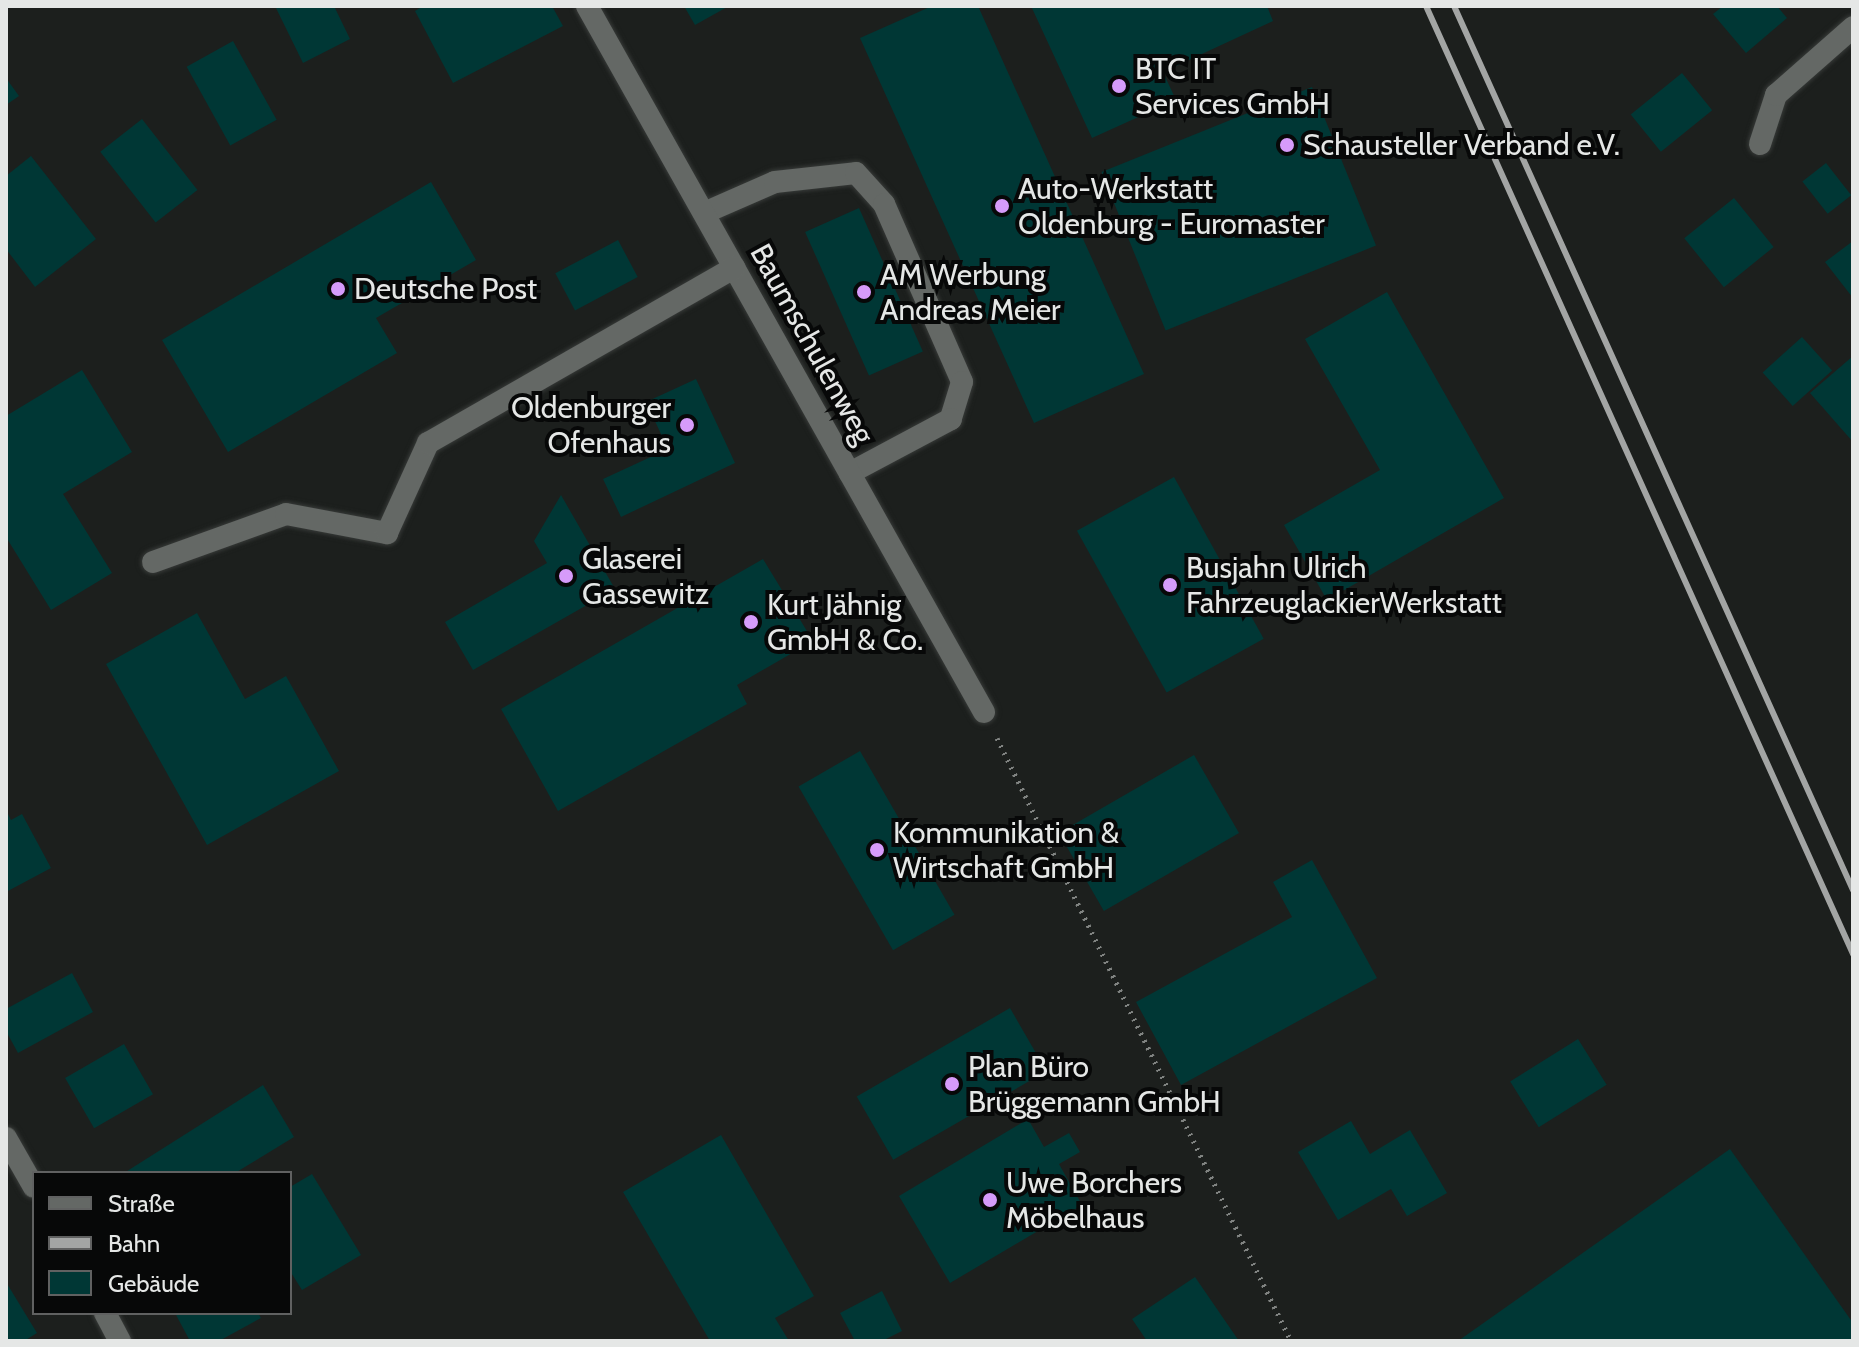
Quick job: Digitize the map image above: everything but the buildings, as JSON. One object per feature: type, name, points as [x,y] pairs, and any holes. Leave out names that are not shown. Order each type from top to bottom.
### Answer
[{"type":"street","name":"Baumschulenweg","points":[[587,6],[984,712]]},
{"type":"street","points":[[1760,144],[1776,95],[1853,27]]},
{"type":"street","points":[[704,213],[775,182],[856,173],[884,204],[962,382],[951,419],[850,473]]},
{"type":"street","points":[[153,562],[286,514],[387,533],[428,443],[734,268]]},
{"type":"street","points":[[6,1138],[32,1184]]},
{"type":"street","points":[[106,1315],[120,1341]]},
{"type":"path","points":[[984,712],[1291,1341]]},
{"type":"railway","points":[[1426,6],[1853,954]]},
{"type":"railway","points":[[1454,6],[1853,890]]},
{"type":"place","name":"BTC IT Services GmbH","points":[[1119,86]]},
{"type":"place","name":"Schausteller Verband e.V.","points":[[1287,145]]},
{"type":"place","name":"Auto-Werkstatt Oldenburg - Euromaster","points":[[1002,206]]},
{"type":"place","name":"Deutsche Post","points":[[338,289]]},
{"type":"place","name":"AM Werbung Andreas Meier","points":[[864,292]]},
{"type":"place","name":"Oldenburger Ofenhaus","points":[[687,425]]},
{"type":"place","name":"Glaserei Gassewitz","points":[[566,576]]},
{"type":"place","name":"Busjahn Ulrich FahrzeuglackierWerkstatt","points":[[1170,585]]},
{"type":"place","name":"Kurt Jähnig GmbH & Co.","points":[[751,622]]},
{"type":"place","name":"Kommunikation & Wirtschaft GmbH","points":[[877,850]]},
{"type":"place","name":"Plan Büro Brüggemann GmbH","points":[[952,1084]]},
{"type":"place","name":"Uwe Borchers Möbelhaus","points":[[990,1200]]}]
